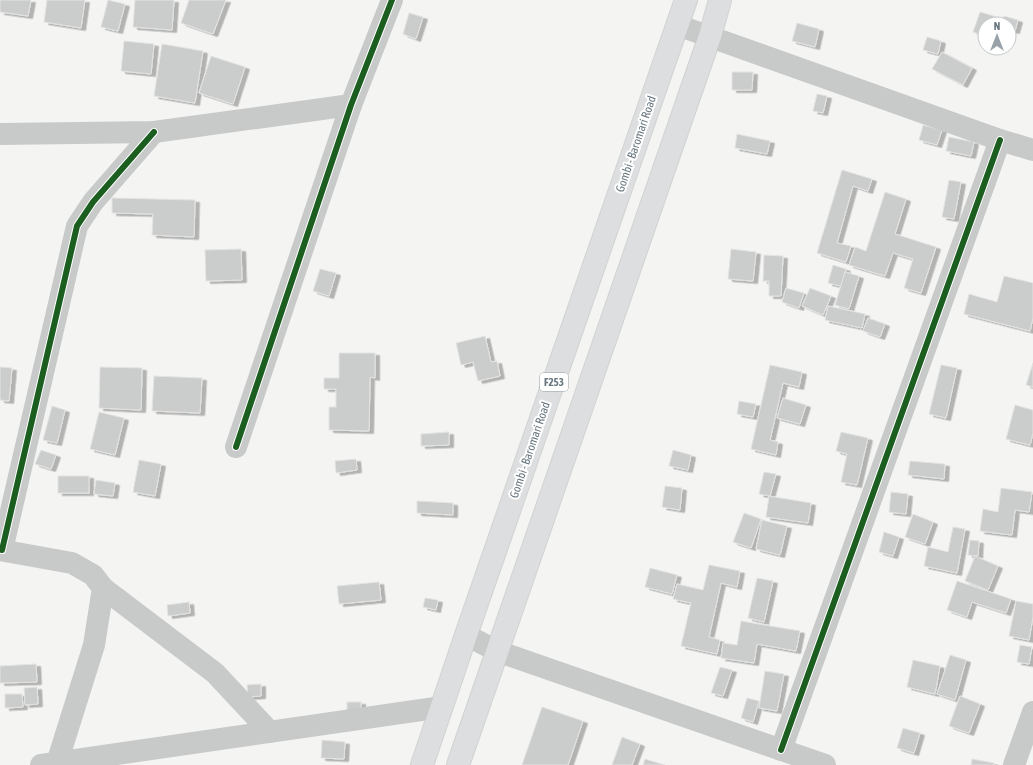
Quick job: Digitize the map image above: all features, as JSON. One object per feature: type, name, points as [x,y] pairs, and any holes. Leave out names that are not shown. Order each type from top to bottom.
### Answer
[{"type":"main road","name":"Gombi - Baromari Road","points":[[422,765],[686,0]]},
{"type":"main road","points":[[458,765],[710,36],[720,0]]},
{"type":"street","points":[[236,447],[351,105],[392,0]]},
{"type":"street","points":[[677,25],[1000,140],[1033,150]]},
{"type":"street","points":[[0,134],[154,132],[351,105]]},
{"type":"street","points":[[154,132],[93,202],[77,226],[1,550],[72,563],[93,575],[103,588],[215,673],[270,732]]},
{"type":"street","points":[[781,750],[1000,140]]},
{"type":"street","points":[[103,588],[94,646],[49,764],[442,708]]},
{"type":"street","points":[[466,635],[497,651],[825,765]]},
{"type":"street","points":[[1014,765],[1033,712]]},
{"type":"building","points":[[0,0],[31,0],[28,16],[0,12]]},
{"type":"building","points":[[47,0],[85,0],[81,28],[44,22]]},
{"type":"building","points":[[108,0],[125,4],[118,31],[101,27]]},
{"type":"building","points":[[135,0],[174,0],[172,30],[133,27]]},
{"type":"building","points":[[189,0],[226,0],[213,34],[181,23]]},
{"type":"building","points":[[980,12],[994,16],[979,16]]},
{"type":"building","points":[[409,13],[423,17],[416,39],[403,34]]},
{"type":"building","points":[[977,21],[977,33],[973,32]]},
{"type":"building","points":[[797,23],[819,29],[815,47],[792,41]]},
{"type":"building","points":[[927,37],[941,41],[938,54],[923,50]]},
{"type":"building","points":[[124,41],[154,44],[151,74],[121,71]]},
{"type":"building","points":[[162,44],[203,51],[195,103],[154,96]]},
{"type":"building","points":[[942,52],[972,68],[963,85],[932,69]]},
{"type":"building","points":[[211,56],[245,67],[233,104],[199,93]]},
{"type":"building","points":[[732,72],[753,72],[752,90],[732,90]]},
{"type":"building","points":[[817,94],[827,96],[823,113],[813,111]]},
{"type":"building","points":[[923,125],[942,130],[937,145],[919,140]]},
{"type":"building","points":[[737,134],[770,141],[767,154],[735,148]]},
{"type":"building","points":[[949,137],[974,142],[971,156],[946,151]]},
{"type":"building","points":[[842,170],[872,179],[868,191],[853,186],[837,243],[851,246],[846,262],[817,253]]},
{"type":"building","points":[[949,180],[961,182],[954,219],[942,217]]},
{"type":"building","points":[[885,192],[906,199],[895,234],[936,247],[921,293],[904,288],[913,259],[893,253],[885,276],[849,265],[855,247],[866,251]]},
{"type":"building","points":[[112,198],[195,200],[194,237],[152,235],[153,214],[112,213]]},
{"type":"building","points":[[241,249],[242,280],[206,281],[205,250]]},
{"type":"building","points":[[731,249],[756,252],[753,281],[728,279]]},
{"type":"building","points":[[764,255],[783,256],[781,296],[769,296],[769,281],[763,281]]},
{"type":"building","points":[[833,265],[846,269],[841,286],[828,283]]},
{"type":"building","points":[[320,269],[336,273],[329,296],[313,291]]},
{"type":"building","points":[[845,272],[859,276],[849,309],[835,305]]},
{"type":"building","points":[[1004,276],[1033,283],[1033,318],[1030,331],[964,314],[969,294],[997,302]]},
{"type":"building","points":[[786,288],[804,293],[799,308],[782,302]]},
{"type":"building","points":[[810,288],[831,296],[823,315],[802,306]]},
{"type":"building","points":[[828,306],[865,314],[862,328],[825,320]]},
{"type":"building","points":[[868,318],[885,324],[880,337],[863,331]]},
{"type":"building","points":[[485,336],[491,362],[497,361],[500,376],[478,381],[473,362],[461,365],[456,343]]},
{"type":"building","points":[[339,353],[375,353],[375,378],[370,377],[369,431],[329,430],[329,407],[336,407],[336,389],[324,389],[324,378],[339,378]]},
{"type":"building","points":[[1033,363],[1033,387],[1026,385]]},
{"type":"building","points":[[770,365],[802,372],[799,387],[783,383],[770,440],[778,442],[776,455],[751,449]]},
{"type":"building","points":[[941,365],[957,368],[946,418],[929,414]]},
{"type":"building","points":[[0,367],[12,368],[9,401],[0,400]]},
{"type":"building","points":[[100,367],[142,368],[141,410],[99,408]]},
{"type":"building","points":[[154,376],[202,378],[200,413],[152,411]]},
{"type":"building","points":[[783,398],[806,405],[800,424],[777,418]]},
{"type":"building","points":[[739,401],[756,404],[753,417],[737,414]]},
{"type":"building","points":[[1015,405],[1033,410],[1033,433],[1030,445],[1006,439]]},
{"type":"building","points":[[52,406],[65,410],[57,443],[43,440]]},
{"type":"building","points":[[99,412],[124,418],[115,455],[90,449]]},
{"type":"building","points":[[449,432],[449,445],[421,446],[421,434]]},
{"type":"building","points":[[841,432],[868,438],[857,485],[841,482],[847,454],[836,451]]},
{"type":"building","points":[[41,450],[56,455],[51,469],[35,464]]},
{"type":"building","points":[[673,450],[691,455],[688,470],[669,466]]},
{"type":"building","points":[[356,459],[357,470],[336,473],[335,461]]},
{"type":"building","points":[[139,460],[161,464],[155,496],[133,492]]},
{"type":"building","points":[[910,461],[945,464],[944,479],[908,475]]},
{"type":"building","points":[[764,472],[776,474],[770,496],[759,494]]},
{"type":"building","points":[[58,476],[89,476],[89,493],[58,493]]},
{"type":"building","points":[[96,480],[115,483],[113,496],[94,494]]},
{"type":"building","points":[[665,486],[682,488],[680,510],[662,507]]},
{"type":"building","points":[[1001,488],[1032,492],[1029,512],[1015,510],[1012,535],[980,531],[983,509],[998,512]]},
{"type":"building","points":[[891,492],[908,494],[906,514],[889,512]]},
{"type":"building","points":[[769,496],[811,503],[808,523],[766,517]]},
{"type":"building","points":[[417,501],[453,503],[453,515],[417,513]]},
{"type":"building","points":[[744,513],[761,519],[751,548],[733,542]]},
{"type":"building","points":[[913,514],[933,522],[925,544],[905,537]]},
{"type":"building","points":[[762,520],[787,526],[780,555],[756,549]]},
{"type":"building","points":[[953,527],[965,529],[957,573],[924,566],[928,547],[948,552]]},
{"type":"building","points":[[884,532],[899,537],[893,556],[879,552]]},
{"type":"building","points":[[970,540],[979,541],[978,556],[968,555]]},
{"type":"building","points":[[975,556],[998,566],[988,590],[965,581]]},
{"type":"building","points":[[709,565],[740,571],[737,587],[721,583],[709,637],[720,640],[717,654],[681,646],[691,603],[673,599],[677,584],[703,590]]},
{"type":"building","points":[[650,568],[677,575],[672,594],[645,587]]},
{"type":"building","points":[[757,578],[773,581],[764,622],[748,618]]},
{"type":"building","points":[[957,581],[1011,599],[1006,613],[972,602],[967,617],[947,610]]},
{"type":"building","points":[[379,582],[381,600],[339,604],[337,586]]},
{"type":"building","points":[[425,598],[438,600],[436,610],[423,607]]},
{"type":"building","points":[[1016,601],[1033,604],[1033,617],[1029,640],[1009,636]]},
{"type":"building","points":[[189,602],[190,613],[168,616],[167,605]]},
{"type":"building","points":[[741,621],[800,631],[796,651],[757,644],[754,663],[721,658],[723,643],[737,645]]},
{"type":"building","points":[[1020,645],[1032,647],[1029,664],[1017,662]]},
{"type":"building","points":[[950,655],[966,660],[955,700],[937,694]]},
{"type":"building","points":[[913,660],[940,666],[935,694],[907,687]]},
{"type":"building","points":[[36,664],[37,682],[0,683],[0,666]]},
{"type":"building","points":[[720,667],[732,670],[723,696],[711,693]]},
{"type":"building","points":[[765,671],[784,674],[777,711],[759,708]]},
{"type":"building","points":[[261,684],[261,696],[248,697],[247,685]]},
{"type":"building","points":[[37,687],[38,704],[25,705],[24,688]]},
{"type":"building","points":[[5,694],[22,694],[23,707],[5,708]]},
{"type":"building","points":[[960,696],[980,704],[969,733],[949,726]]},
{"type":"building","points":[[747,698],[759,701],[753,722],[741,718]]},
{"type":"building","points":[[347,702],[361,702],[361,714],[347,714]]},
{"type":"building","points":[[542,707],[583,721],[568,765],[522,765]]},
{"type":"building","points":[[903,728],[920,733],[914,753],[897,748]]},
{"type":"building","points":[[622,737],[640,744],[632,765],[612,765]]},
{"type":"building","points":[[322,740],[345,742],[344,759],[321,758]]},
{"type":"building","points":[[645,759],[665,765],[643,765]]},
{"type":"building","points":[[972,759],[994,763],[994,765],[971,765]]},
{"type":"cycle path","points":[[236,447],[351,105],[392,0]]},
{"type":"cycle path","points":[[2,550],[77,226],[93,202],[154,132]]},
{"type":"cycle path","points":[[781,750],[1000,140]]}]
